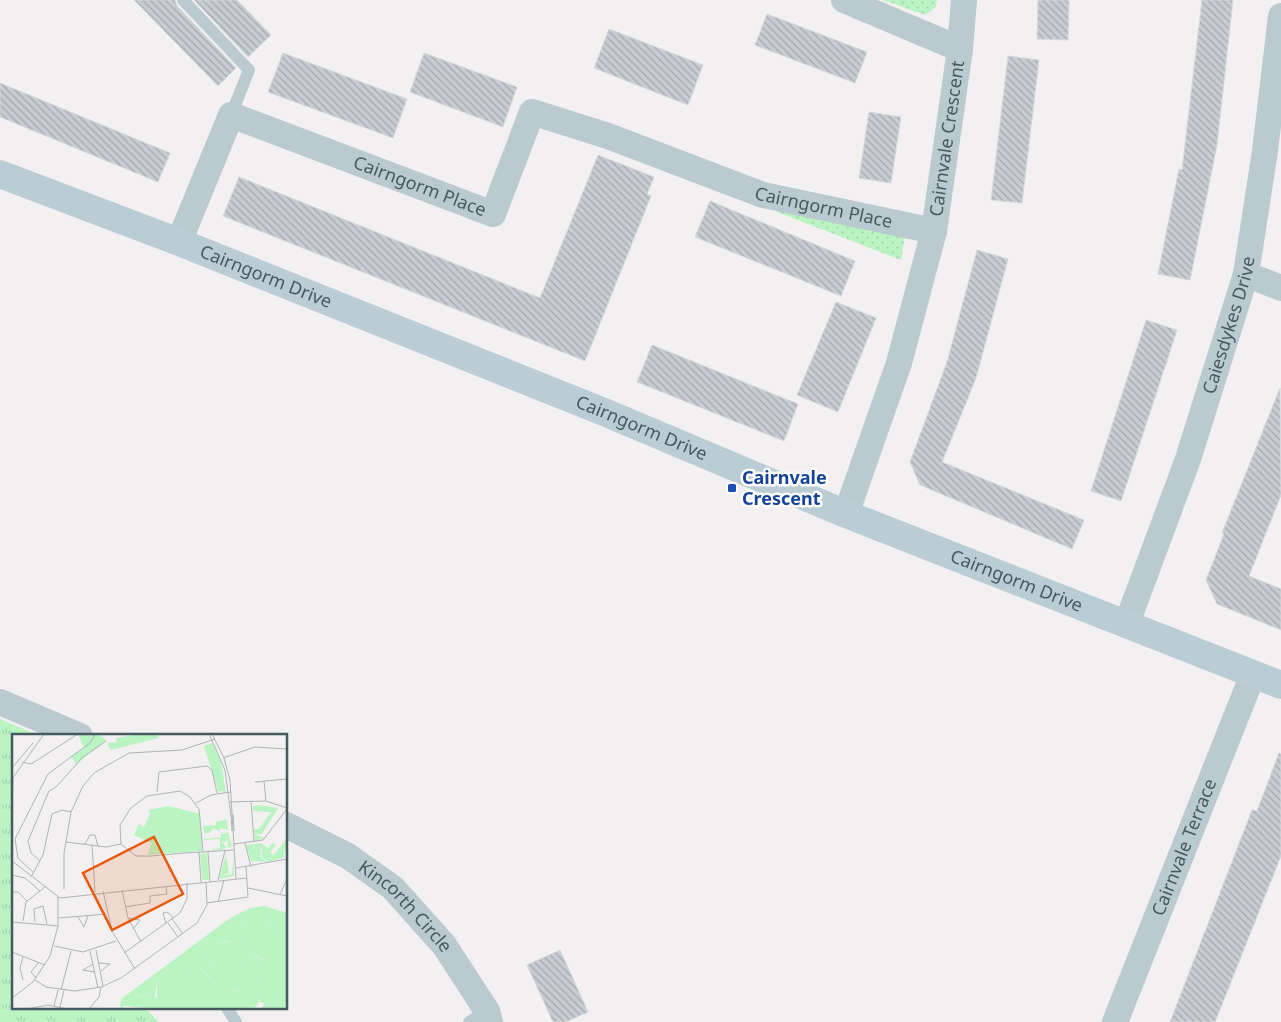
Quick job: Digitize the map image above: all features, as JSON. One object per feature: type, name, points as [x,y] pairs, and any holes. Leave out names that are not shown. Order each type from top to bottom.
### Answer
[{"type":"street","name":"Cairnvale Crescent","points":[[844,0],[960,49]]},
{"type":"street","name":"Cairnvale Crescent","points":[[846,514],[899,363],[934,231],[960,49],[964,0]]},
{"type":"street","name":"Caiesdykes Drive","points":[[1127,623],[1188,459],[1246,274],[1265,151],[1281,16]]},
{"type":"street","name":"Cairngorm Place","points":[[231,115],[493,214],[532,112],[608,136],[763,194],[934,231]]},
{"type":"street","points":[[179,242],[231,115]]},
{"type":"street","name":"Cairngorm Drive","points":[[0,174],[179,242],[604,412],[846,514],[1281,685]]},
{"type":"street","points":[[1246,274],[1281,288]]},
{"type":"street","name":"Cairnvale Terrace","points":[[1115,1022],[1253,674]]},
{"type":"street","points":[[0,702],[75,734]]},
{"type":"street","name":"Kincorth Circle","points":[[288,826],[348,856],[393,888],[444,945],[482,1018]]},
{"type":"lane","points":[[183,0],[249,70],[231,115]]},
{"type":"lane","points":[[228,1010],[236,1022]]},
{"type":"green space","points":[[883,0],[937,0],[936,7],[925,15]]},
{"type":"green space","points":[[777,210],[905,236],[901,260],[777,212]]},
{"type":"green space","points":[[0,719],[35,734],[12,734],[12,1010],[147,1010],[159,1022],[0,1022]]},
{"type":"building","points":[[134,0],[175,0],[177,6],[236,68],[218,86]]},
{"type":"building","points":[[194,0],[237,0],[271,35],[248,57]]},
{"type":"building","points":[[1038,0],[1069,0],[1068,40],[1037,39]]},
{"type":"building","points":[[1202,0],[1233,0],[1217,145],[1190,280],[1158,274],[1179,169],[1182,170]]},
{"type":"building","points":[[767,14],[867,52],[855,83],[755,45]]},
{"type":"building","points":[[609,29],[703,65],[688,105],[594,68]]},
{"type":"building","points":[[283,53],[407,99],[393,138],[268,92]]},
{"type":"building","points":[[424,53],[517,87],[503,127],[410,92]]},
{"type":"building","points":[[1008,56],[1039,60],[1022,203],[991,200]]},
{"type":"building","points":[[0,83],[170,153],[158,182],[0,117]]},
{"type":"building","points":[[869,112],[901,117],[891,183],[859,178]]},
{"type":"building","points":[[598,155],[654,177],[647,194],[651,196],[585,361],[223,216],[239,177],[540,298]]},
{"type":"building","points":[[710,201],[855,261],[841,296],[695,237]]},
{"type":"building","points":[[977,250],[1008,259],[976,378],[942,462],[1084,520],[1072,549],[920,485],[910,462],[947,362]]},
{"type":"building","points":[[836,302],[876,318],[838,412],[797,395]]},
{"type":"building","points":[[1146,320],[1177,330],[1121,501],[1091,491]]},
{"type":"building","points":[[652,345],[798,404],[784,441],[637,382]]},
{"type":"building","points":[[1280,388],[1281,495],[1249,576],[1281,589],[1281,630],[1217,604],[1206,580],[1224,534],[1222,533]]},
{"type":"building","points":[[1279,753],[1281,754],[1281,856],[1215,1022],[1170,1022],[1252,810],[1257,811]]},
{"type":"building","points":[[560,950],[588,1012],[566,1022],[553,1022],[527,965]]},
{"type":"place","name":"Cairnvale Crescent","points":[[732,488]]}]
